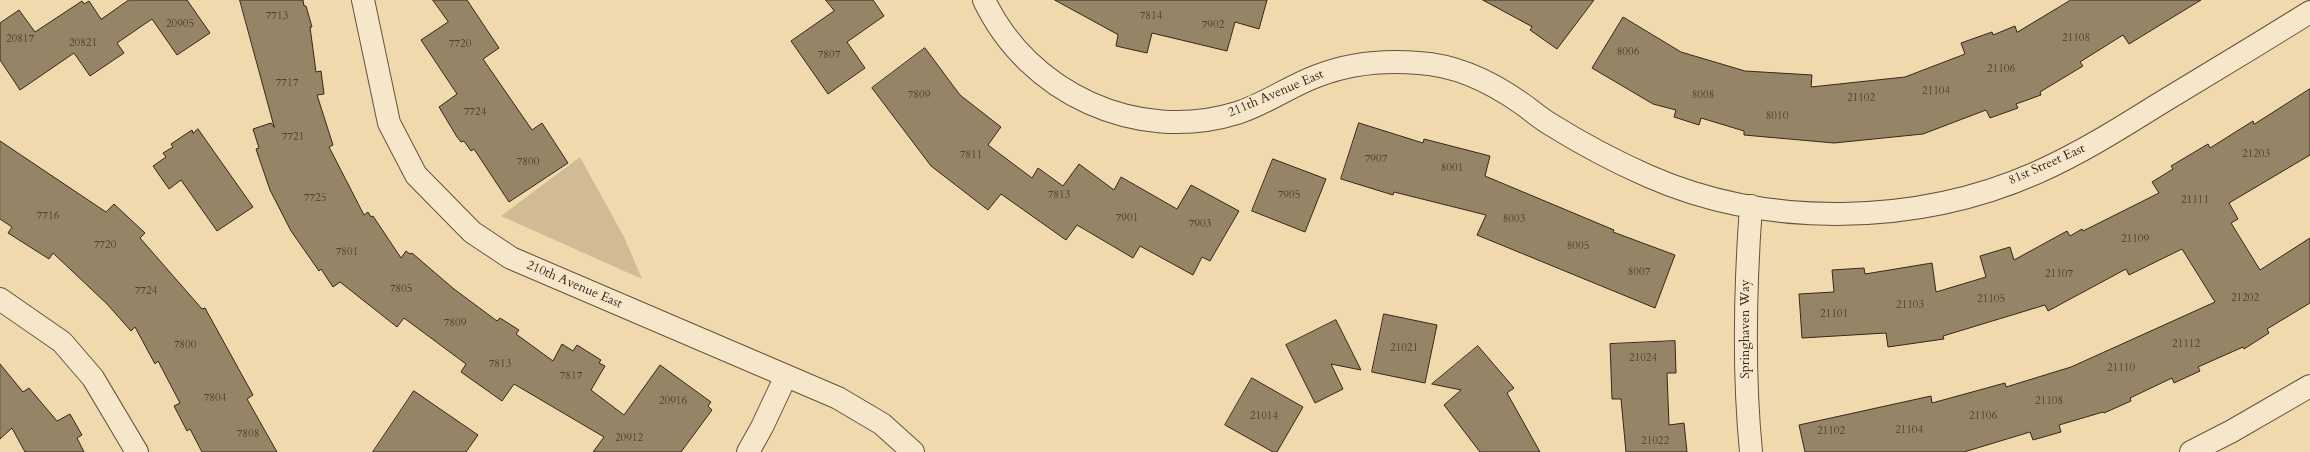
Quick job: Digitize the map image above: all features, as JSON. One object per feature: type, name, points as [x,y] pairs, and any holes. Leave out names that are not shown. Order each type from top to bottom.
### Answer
[{"type":"street","name":"210th Avenue East","points":[[363,0],[389,123],[416,174],[472,232],[511,258],[838,398],[882,424],[913,452]]},
{"type":"street","name":"211th Avenue East","points":[[984,0],[994,20],[1016,50],[1034,68],[1070,95],[1100,109],[1132,118],[1176,122],[1205,120],[1238,113],[1272,99],[1315,76],[1350,65],[1383,61],[1424,63],[1452,69],[1484,81],[1600,154],[1665,183],[1724,201],[1751,206]]},
{"type":"street","name":"81st Street East","points":[[1751,206],[1834,214],[1896,210],[1974,195],[2033,174],[2081,151],[2310,12]]},
{"type":"street","name":"Springhaven Way","points":[[1751,206],[1744,326],[1746,404],[1751,452]]},
{"type":"street","points":[[0,299],[38,325],[67,348],[93,378],[137,452]]},
{"type":"street","points":[[748,452],[762,427],[786,376]]},
{"type":"street","points":[[2191,452],[2307,394]]},
{"type":"shaded area","points":[[580,157],[624,237],[642,279],[501,216]]},
{"type":"building","points":[[129,0],[187,0],[210,33],[177,55],[152,19],[117,43],[124,53],[90,76],[74,53],[20,90],[0,60],[0,23],[19,10],[35,32],[82,1],[84,4],[89,1],[101,19]]},
{"type":"building","points":[[240,0],[303,0],[312,27],[310,27],[316,72],[321,71],[324,94],[317,95],[333,145],[329,147],[364,215],[368,212],[371,217],[373,216],[401,258],[406,251],[410,254],[412,253],[454,289],[497,321],[500,318],[519,330],[516,334],[553,361],[562,344],[573,351],[577,345],[601,360],[599,363],[605,366],[591,390],[624,415],[660,365],[711,402],[708,406],[712,410],[681,452],[593,452],[604,437],[514,384],[502,401],[461,372],[466,364],[404,318],[397,327],[340,282],[333,287],[321,269],[319,271],[291,231],[270,190],[256,149],[259,148],[253,129],[271,123],[274,127]]},
{"type":"building","points":[[433,0],[467,0],[499,48],[483,59],[532,130],[542,123],[568,163],[509,202],[474,149],[471,151],[464,141],[461,142],[457,137],[439,107],[457,94],[421,40],[448,22]]},
{"type":"building","points":[[826,0],[873,0],[884,16],[847,42],[865,68],[828,94],[791,41],[834,11]]},
{"type":"building","points":[[1055,0],[1267,0],[1259,29],[1235,22],[1227,51],[1152,33],[1147,53],[1116,46],[1118,35]]},
{"type":"building","points":[[1483,0],[1594,0],[1557,49],[1530,30],[1532,27]]},
{"type":"building","points":[[2071,0],[2201,0],[2129,44],[2123,35],[2080,62],[2083,66],[2040,92],[2041,95],[2016,104],[2018,108],[1990,118],[1986,110],[1923,134],[1834,143],[1744,135],[1744,131],[1701,118],[1699,125],[1674,117],[1676,110],[1653,104],[1592,68],[1623,17],[1681,52],[1745,71],[1812,75],[1811,87],[1905,77],[1965,54],[1961,43],[1992,32],[1993,35],[2015,26],[2017,32]]},
{"type":"building","points":[[925,48],[960,95],[1001,127],[988,145],[1032,178],[1038,168],[1063,186],[1079,164],[1114,190],[1121,177],[1177,209],[1191,185],[1239,211],[1210,261],[1202,257],[1193,275],[1140,246],[1133,258],[1077,225],[1066,240],[1001,194],[988,210],[931,166],[872,88]]},
{"type":"building","points":[[2310,89],[2310,155],[2229,203],[2238,219],[2231,223],[2260,270],[2310,238],[2310,303],[2267,329],[2269,333],[2244,349],[2243,347],[2198,367],[2200,371],[2174,383],[2172,378],[2130,398],[2131,401],[2104,413],[2103,412],[2059,425],[2061,432],[2033,440],[2030,432],[1964,452],[1805,452],[1799,425],[1931,396],[1932,403],[2005,383],[2006,387],[2071,367],[2215,302],[2182,249],[2129,275],[2126,269],[2048,311],[2045,305],[1943,336],[1944,339],[1888,347],[1886,333],[1802,338],[1799,294],[1834,292],[1832,270],[1864,268],[1865,274],[1932,263],[1936,292],[1986,277],[1980,256],[2010,247],[2014,260],[2067,231],[2070,236],[2082,229],[2083,231],[2159,193],[2152,182],[2173,169],[2171,166],[2208,144],[2210,148],[2253,121],[2254,124]]},
{"type":"building","points":[[1359,123],[1423,143],[1424,139],[1490,156],[1485,176],[1614,230],[1613,232],[1675,255],[1655,308],[1477,235],[1486,215],[1394,192],[1393,195],[1341,179]]},
{"type":"building","points":[[198,129],[253,207],[217,231],[181,180],[169,189],[153,166],[166,157],[163,153],[173,147],[171,144],[192,130],[193,133]]},
{"type":"building","points":[[0,141],[106,212],[114,204],[145,233],[140,238],[202,309],[205,308],[253,395],[247,399],[277,452],[202,452],[190,429],[187,431],[174,406],[180,403],[158,361],[155,364],[135,327],[131,331],[107,304],[53,253],[49,259],[8,233],[12,227],[0,219]]},
{"type":"building","points":[[1273,159],[1326,179],[1305,232],[1252,211]]},
{"type":"building","points":[[1384,314],[1437,325],[1425,383],[1372,372]]},
{"type":"building","points":[[1336,320],[1361,370],[1331,364],[1343,389],[1315,403],[1286,345]]},
{"type":"building","points":[[1675,341],[1676,373],[1667,373],[1669,425],[1684,423],[1687,452],[1626,452],[1621,399],[1612,399],[1610,344]]},
{"type":"building","points":[[1478,346],[1514,388],[1507,393],[1540,452],[1480,452],[1444,405],[1461,390],[1432,384]]},
{"type":"building","points":[[0,364],[23,392],[29,388],[57,421],[70,414],[82,435],[77,438],[84,452],[25,452],[12,428],[0,439]]},
{"type":"building","points":[[1252,378],[1303,407],[1277,452],[1273,452],[1225,425]]},
{"type":"building","points":[[414,391],[478,435],[466,452],[373,452]]}]
